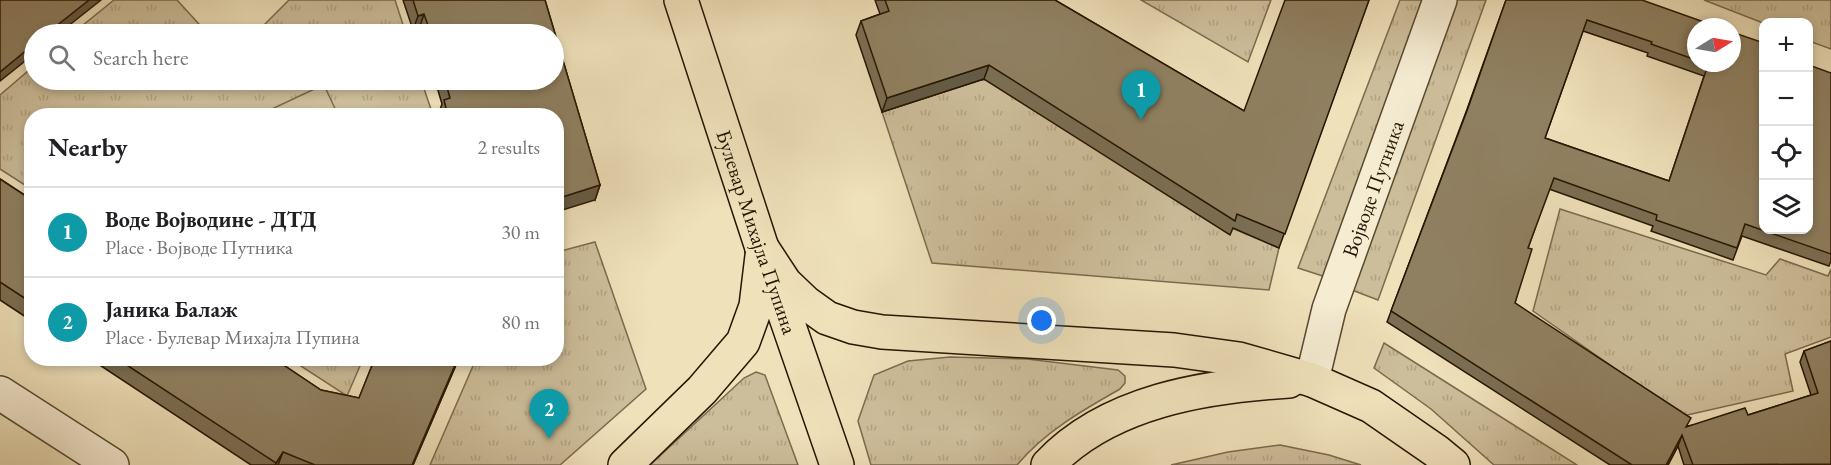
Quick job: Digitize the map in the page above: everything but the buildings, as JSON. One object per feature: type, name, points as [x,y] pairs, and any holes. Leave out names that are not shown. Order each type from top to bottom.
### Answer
[{"type":"main road","name":"Булевар Михајла Пупина","points":[[681,0],[762,248],[837,465]]},
{"type":"main road","points":[[762,248],[784,284],[827,318],[853,327],[882,332],[1174,350],[1239,359],[1312,380],[1371,406],[1453,465]]},
{"type":"main road","points":[[625,465],[702,390],[743,342],[756,306],[762,248]]},
{"type":"main road","points":[[1048,465],[1061,451],[1104,423],[1153,402],[1258,383],[1312,380]]},
{"type":"street","name":"Војводе Путника","points":[[1312,380],[1329,309],[1440,0]]},
{"type":"street","points":[[0,393],[112,465]]},
{"type":"green space","points":[[114,0],[177,0],[199,24],[84,24]]},
{"type":"green space","points":[[289,0],[395,0],[403,24],[265,24]]},
{"type":"green space","points":[[1141,0],[1271,0],[1248,62]]},
{"type":"green space","points":[[1400,0],[1429,0],[1329,278],[1298,268]]},
{"type":"green space","points":[[1448,0],[1486,0],[1378,300],[1344,287]]},
{"type":"green space","points":[[1704,0],[1831,0],[1831,49],[1813,42],[1813,18],[1759,18],[1759,21]]},
{"type":"green space","points":[[24,75],[24,90],[424,90],[431,108],[24,108],[24,184],[0,169],[0,95]]},
{"type":"green space","points":[[978,80],[988,80],[1232,228],[1279,248],[1269,290],[932,263],[882,112]]},
{"type":"green space","points":[[312,90],[326,90],[335,108],[274,108]]},
{"type":"green space","points":[[1560,209],[1766,275],[1780,259],[1828,276],[1831,269],[1831,337],[1785,354],[1793,391],[1683,416],[1533,311]]},
{"type":"green space","points":[[595,242],[646,389],[560,465],[430,465],[473,366],[564,366],[564,250]]},
{"type":"green space","points":[[1384,343],[1577,465],[1494,465],[1431,409],[1374,368]]},
{"type":"green space","points":[[950,357],[1027,359],[1118,370],[1125,376],[1125,383],[1120,389],[1052,432],[1017,465],[871,465],[858,421],[874,375],[908,361]]},
{"type":"green space","points":[[301,366],[360,366],[347,396]]},
{"type":"green space","points":[[756,372],[765,375],[798,465],[650,465],[744,378]]},
{"type":"green space","points":[[1280,445],[1329,455],[1361,465],[1171,465],[1228,452]]},
{"type":"place","name":"Воде Војводине - ДТД","points":[[1141,120]]},
{"type":"place","name":"Јаника Балаж","points":[[549,439]]}]
